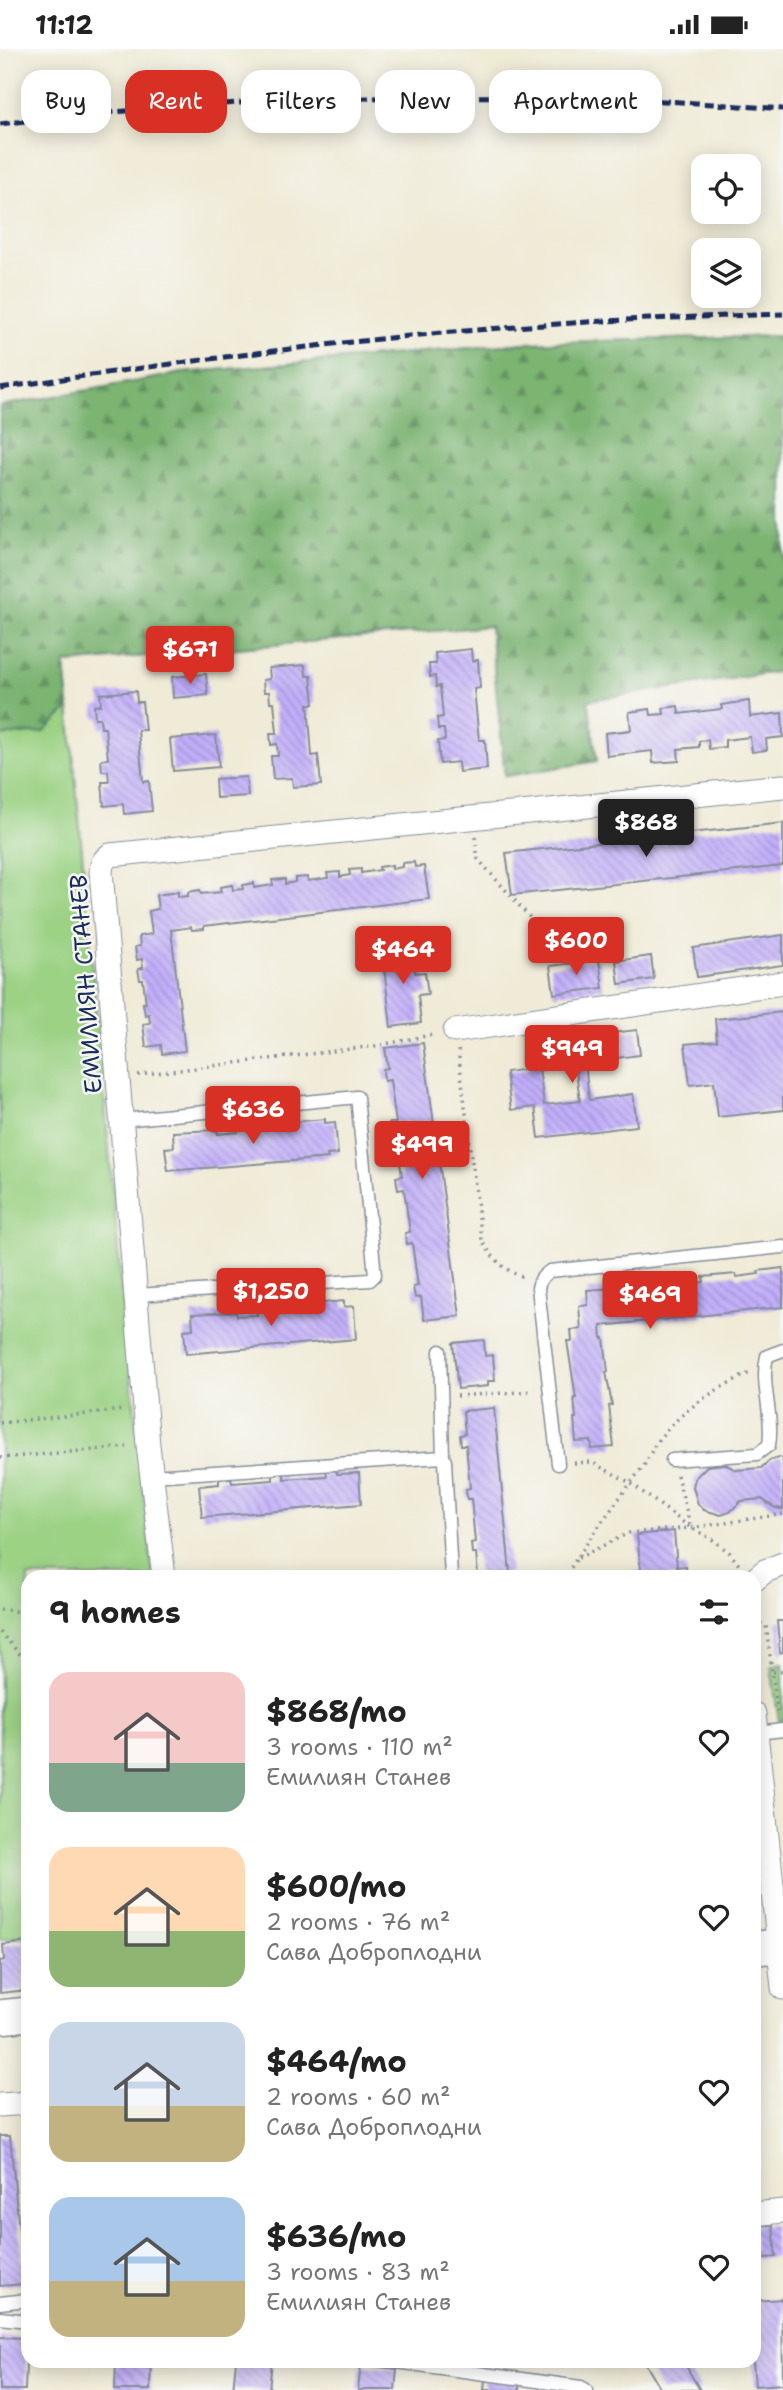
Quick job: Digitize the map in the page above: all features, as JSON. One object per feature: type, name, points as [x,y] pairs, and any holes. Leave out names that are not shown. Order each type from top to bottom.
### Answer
[{"type":"street","name":"ЕМИЛИЯН СТАНЕВ","points":[[163,1570],[148,1445],[102,871],[105,858],[110,855],[783,786]]},
{"type":"street","points":[[455,1031],[783,983]]},
{"type":"street","points":[[761,1572],[783,1564]]},
{"type":"street","points":[[761,1803],[772,1947],[783,1988]]},
{"type":"street","points":[[0,2017],[21,2015]]},
{"type":"street","points":[[0,2105],[21,2104]]},
{"type":"street","points":[[761,2213],[783,2211]]},
{"type":"lane","points":[[122,1120],[357,1097],[375,1275],[370,1280],[137,1295]]},
{"type":"lane","points":[[558,1464],[540,1280],[550,1271],[783,1247]]},
{"type":"lane","points":[[672,1460],[757,1454],[769,1445],[772,1428],[765,1366],[767,1356],[783,1350]]},
{"type":"lane","points":[[440,1351],[443,1457],[451,1570]]},
{"type":"lane","points":[[151,1476],[443,1457]]},
{"type":"lane","points":[[761,1725],[782,1730]]},
{"type":"lane","points":[[0,2304],[21,2301]]},
{"type":"lane","points":[[0,2318],[21,2320]]},
{"type":"lane","points":[[441,2368],[581,2387],[586,2390]]},
{"type":"path","points":[[472,818],[478,859],[541,930]]},
{"type":"path","points":[[119,1078],[375,1046],[455,1031],[482,1241],[495,1261],[517,1275],[540,1280]]},
{"type":"path","points":[[569,1570],[599,1522],[643,1466],[657,1441],[680,1416],[710,1395],[765,1366]]},
{"type":"path","points":[[441,1398],[550,1390]]},
{"type":"path","points":[[0,1423],[145,1408]]},
{"type":"path","points":[[0,1458],[148,1445]]},
{"type":"path","points":[[672,1460],[691,1528]]},
{"type":"path","points":[[558,1464],[591,1462],[629,1482],[691,1528],[726,1549],[744,1570]]},
{"type":"path","points":[[576,1559],[629,1533],[691,1528],[783,1514]]},
{"type":"path","points":[[0,1609],[21,1612]]},
{"type":"path","points":[[761,1624],[766,1626],[782,1730]]},
{"type":"path","points":[[0,1632],[21,1655]]},
{"type":"path","points":[[773,1672],[783,1671]]},
{"type":"green space","points":[[783,336],[783,671],[588,700],[597,761],[505,776],[490,626],[65,663],[122,1296],[152,1570],[21,1570],[21,1937],[0,1939],[0,406],[183,373],[527,343]]},
{"type":"green space","points":[[783,336],[783,671],[588,700],[597,761],[505,776],[490,626],[65,663],[69,708],[44,732],[0,736],[0,406],[183,373],[527,343]]},
{"type":"green space","points":[[783,1664],[783,1722],[779,1722],[771,1666]]},
{"type":"building","points":[[471,649],[472,661],[478,660],[480,688],[474,689],[479,740],[485,740],[487,769],[459,772],[458,762],[440,764],[438,741],[445,740],[444,729],[438,729],[437,718],[443,717],[440,686],[436,687],[435,676],[430,677],[429,664],[436,664],[435,653]]},
{"type":"building","points":[[305,665],[306,676],[311,676],[314,704],[308,704],[312,756],[318,755],[321,785],[293,787],[292,778],[273,779],[271,756],[278,756],[277,744],[271,745],[270,733],[277,733],[274,702],[270,702],[269,692],[264,692],[263,680],[270,679],[269,668]]},
{"type":"building","points":[[206,674],[208,695],[173,698],[172,677]]},
{"type":"building","points":[[136,691],[137,702],[142,702],[145,730],[138,730],[143,782],[149,781],[152,811],[124,814],[123,804],[104,806],[102,782],[109,782],[108,771],[102,771],[101,760],[108,759],[105,728],[101,728],[100,718],[95,718],[94,706],[101,705],[100,694]]},
{"type":"building","points":[[749,701],[750,717],[782,713],[783,737],[766,739],[767,750],[752,752],[750,737],[725,740],[725,747],[709,749],[708,740],[699,741],[699,747],[678,749],[679,761],[653,763],[652,751],[607,756],[605,733],[631,730],[629,712],[650,709],[651,715],[664,714],[663,708],[678,706],[679,714],[722,709],[721,705]]},
{"type":"building","points":[[216,735],[219,767],[173,771],[170,739]]},
{"type":"building","points":[[246,777],[248,796],[216,798],[215,779]]},
{"type":"building","points":[[783,823],[783,866],[512,895],[506,853]]},
{"type":"building","points":[[414,862],[415,867],[424,866],[429,899],[204,926],[204,929],[192,930],[191,927],[171,930],[185,1051],[162,1054],[161,1045],[146,1047],[143,1024],[150,1023],[149,1014],[145,1015],[143,980],[140,980],[138,969],[143,968],[142,959],[137,960],[135,947],[140,946],[139,936],[152,934],[149,911],[158,909],[156,895],[178,892],[178,897],[200,890],[201,894],[221,892],[220,887],[232,885],[233,890],[243,889],[243,885],[254,883],[254,888],[273,885],[272,880],[285,879],[285,884],[295,882],[295,878],[307,877],[308,881],[328,878],[327,873],[340,872],[340,877],[350,875],[349,870],[361,869],[361,873],[392,865],[392,869],[402,867],[402,863]]},
{"type":"building","points":[[783,935],[783,965],[697,977],[693,948]]},
{"type":"building","points":[[412,946],[415,973],[425,972],[428,994],[418,995],[421,1023],[391,1027],[382,950]]},
{"type":"building","points":[[651,956],[654,979],[619,984],[616,961]]},
{"type":"building","points":[[599,960],[603,988],[554,994],[550,966]]},
{"type":"building","points":[[783,1012],[783,1110],[718,1117],[714,1082],[690,1085],[685,1044],[717,1041],[715,1019]]},
{"type":"building","points":[[637,1030],[640,1055],[585,1062],[589,1100],[633,1094],[637,1126],[539,1138],[535,1107],[511,1110],[506,1072],[529,1069],[526,1043]],"holes":[[[575,1063],[580,1101],[544,1105],[539,1068]]]},
{"type":"building","points":[[423,1043],[460,1316],[424,1320],[421,1297],[415,1298],[413,1287],[418,1286],[412,1243],[407,1244],[405,1233],[410,1232],[404,1189],[398,1190],[396,1177],[402,1176],[396,1135],[391,1135],[389,1123],[396,1123],[390,1080],[384,1081],[383,1069],[388,1068],[385,1048]]},
{"type":"building","points":[[325,1119],[325,1123],[335,1122],[338,1154],[327,1155],[328,1158],[168,1171],[165,1148],[174,1147],[173,1132],[217,1130],[218,1134],[238,1132],[237,1127],[271,1124],[271,1129],[290,1127],[290,1122]]},
{"type":"building","points":[[783,1268],[783,1307],[601,1326],[612,1405],[609,1406],[614,1447],[592,1449],[591,1441],[576,1442],[576,1398],[567,1341],[572,1341],[571,1330],[581,1329],[579,1306],[588,1305],[587,1290],[630,1287],[630,1290],[684,1280],[684,1284],[704,1282],[703,1277],[736,1274],[737,1277]]},
{"type":"building","points":[[344,1301],[344,1307],[354,1306],[356,1339],[186,1354],[184,1330],[193,1329],[192,1314],[236,1312],[237,1316],[257,1315],[256,1309],[291,1306],[292,1311],[310,1310],[310,1304]]},
{"type":"building","points":[[484,1340],[485,1356],[493,1355],[495,1381],[488,1381],[488,1386],[458,1389],[453,1343]]},
{"type":"building","points":[[494,1408],[510,1570],[477,1570],[476,1553],[472,1553],[471,1543],[475,1542],[471,1499],[467,1499],[466,1489],[470,1488],[466,1445],[461,1445],[460,1435],[465,1434],[463,1411]]},
{"type":"building","points":[[783,1458],[783,1509],[775,1508],[762,1499],[741,1501],[730,1512],[721,1515],[704,1510],[698,1504],[693,1487],[695,1478],[707,1466],[725,1464],[736,1470],[761,1468],[770,1460]]},
{"type":"building","points":[[336,1469],[337,1474],[359,1473],[361,1504],[202,1517],[199,1486],[219,1484],[219,1479],[231,1478],[232,1483],[273,1480],[273,1474],[284,1473],[284,1479],[327,1476],[326,1470]]},
{"type":"building","points":[[674,1531],[677,1567],[686,1566],[686,1570],[641,1570],[637,1535]]},
{"type":"building","points":[[777,1621],[783,1621],[783,1652],[780,1653]]},
{"type":"building","points":[[21,1943],[21,1991],[0,1993],[3,1945]]},
{"type":"building","points":[[0,2136],[10,2136],[21,2252],[21,2284],[0,2286]]},
{"type":"building","points":[[773,2225],[776,2257],[761,2258],[761,2226]]},
{"type":"building","points":[[782,2299],[783,2384],[755,2386],[754,2368],[761,2368],[761,2300]]},
{"type":"building","points":[[0,2337],[21,2338],[21,2368],[26,2368],[25,2390],[0,2390]]},
{"type":"building","points":[[116,2368],[151,2368],[150,2390],[115,2390]]},
{"type":"building","points":[[235,2368],[271,2368],[269,2390],[233,2390]]},
{"type":"building","points":[[361,2368],[397,2369],[395,2390],[358,2390]]},
{"type":"building","points":[[648,2368],[687,2368],[700,2390],[661,2390]]},
{"type":"building","points":[[485,2380],[519,2383],[519,2390],[484,2390]]},
{"type":"railway","points":[[0,124],[154,109],[386,98],[619,99],[783,109]]},
{"type":"railway","points":[[0,388],[408,336],[574,323],[783,314]]}]
